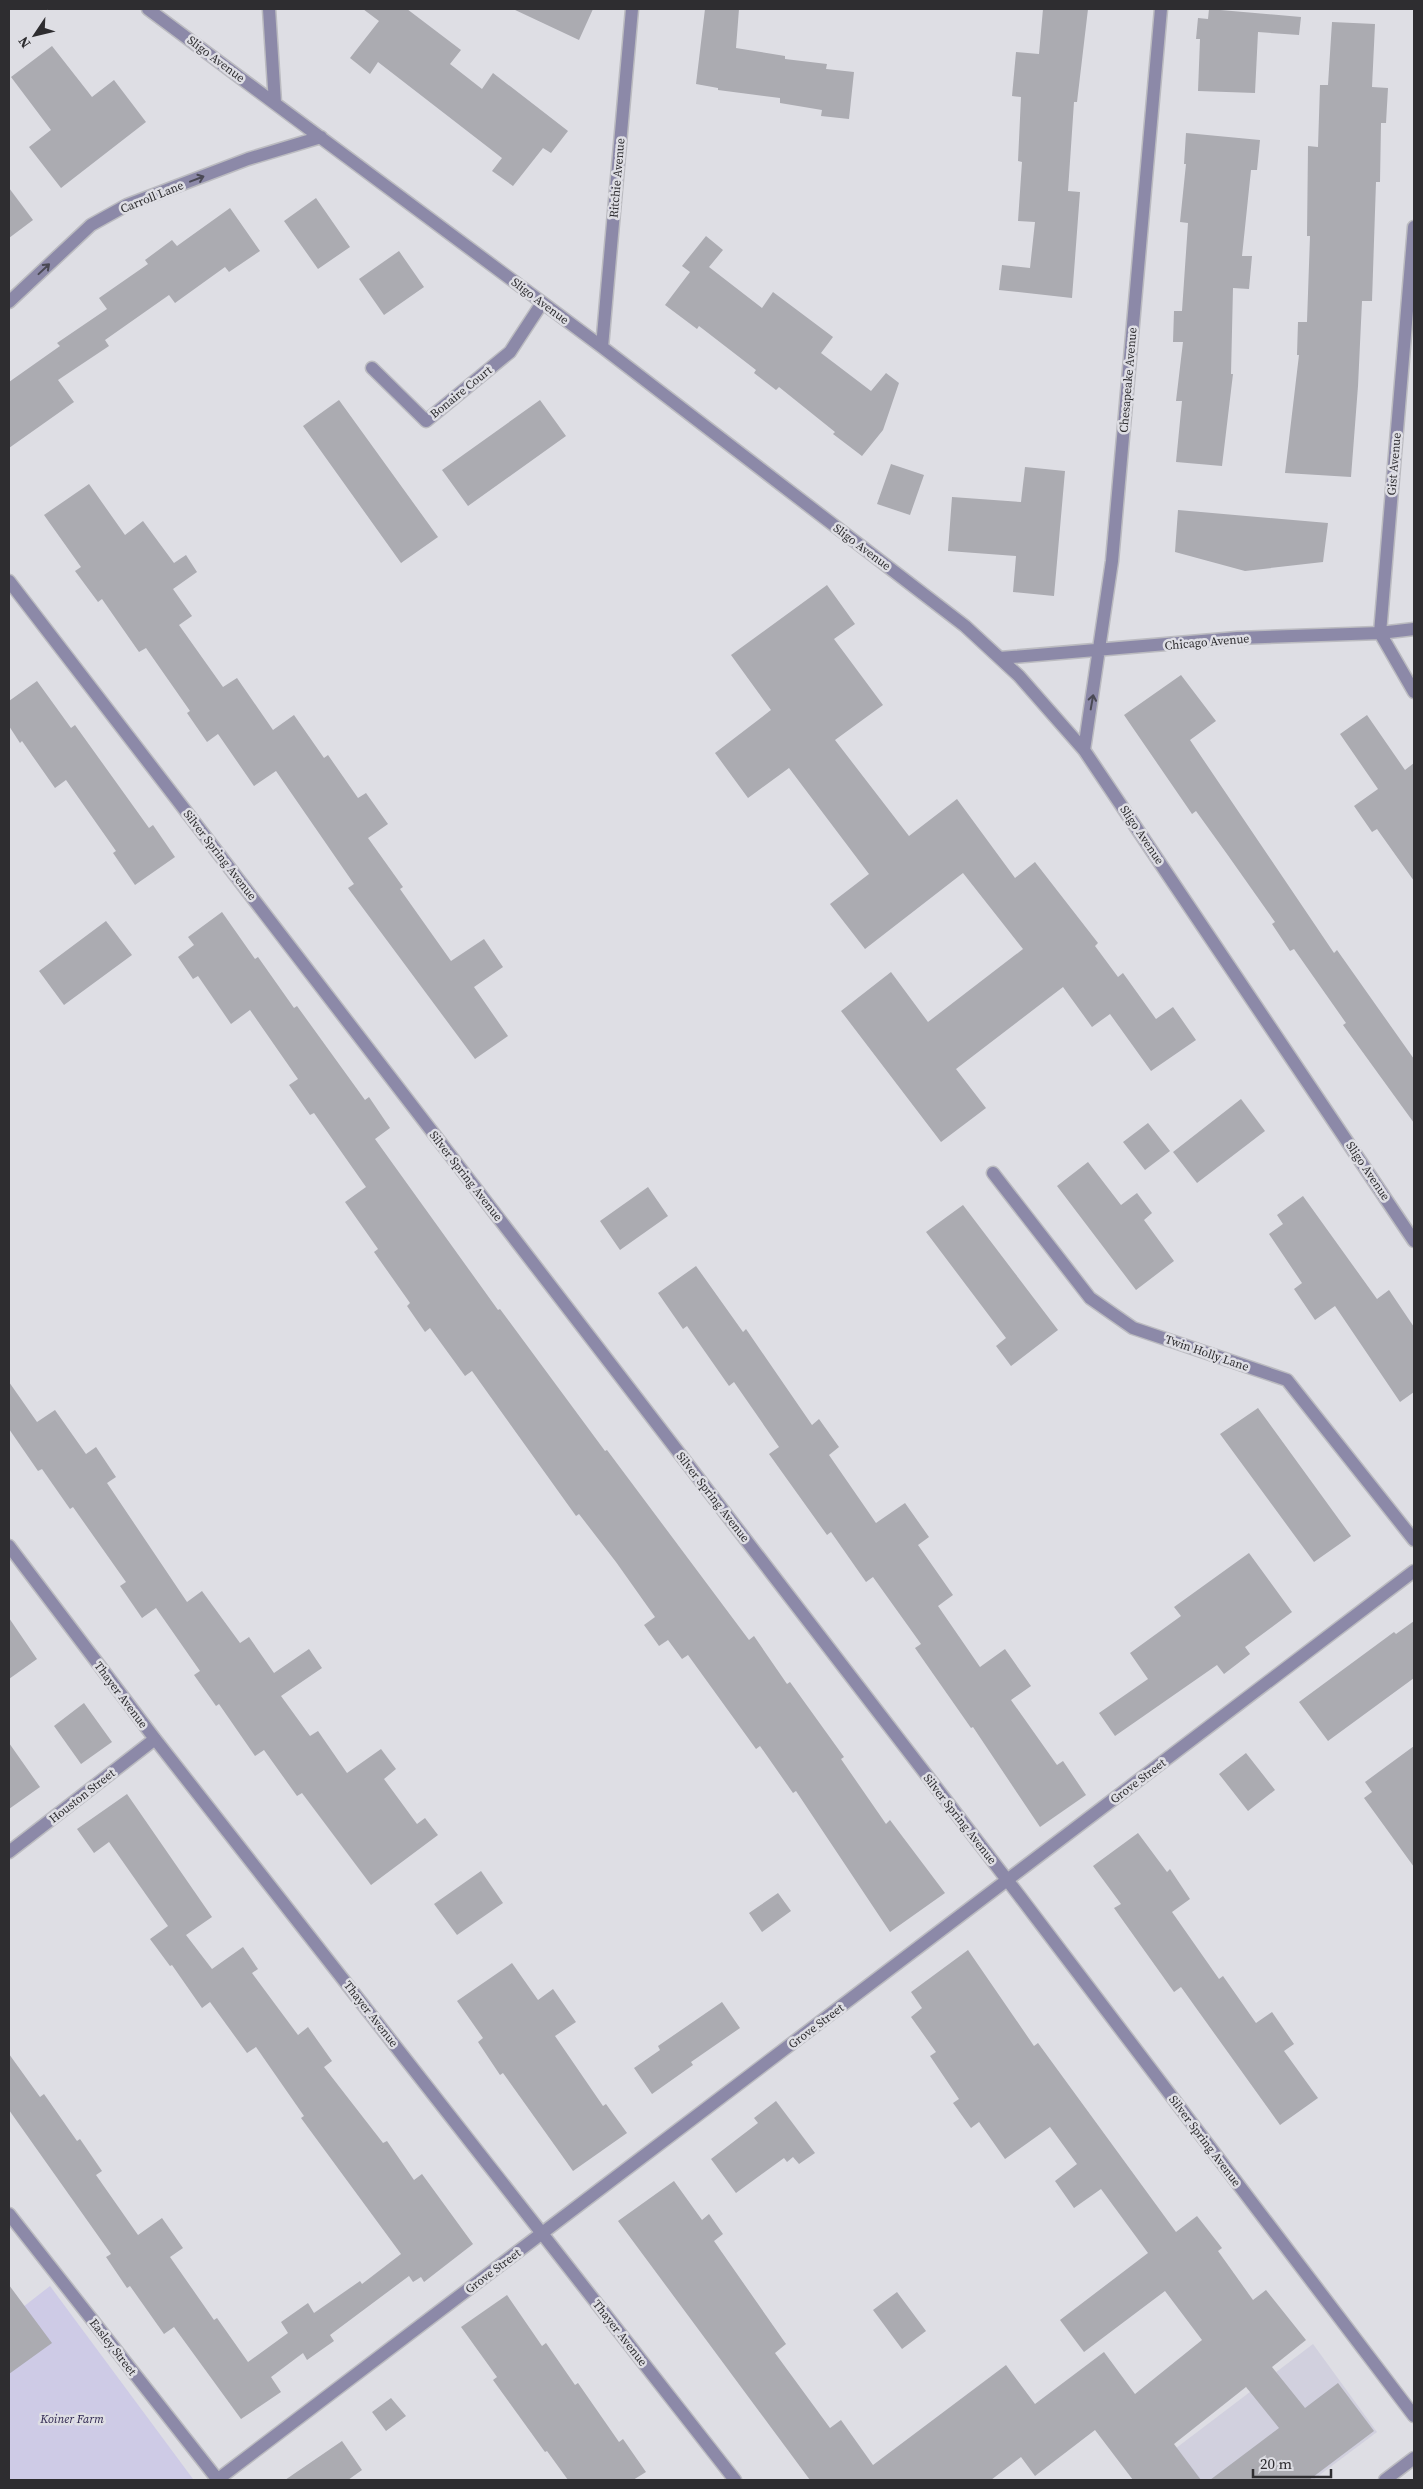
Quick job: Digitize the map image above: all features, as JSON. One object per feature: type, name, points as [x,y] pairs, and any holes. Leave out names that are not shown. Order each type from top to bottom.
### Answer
[{"type":"street","name":"Sligo Avenue","points":[[148,9],[602,347],[965,626],[1019,676],[1084,750],[1414,1241]]},
{"type":"street","points":[[269,9],[275,103]]},
{"type":"street","name":"Ritchie Avenue","points":[[602,347],[632,9]]},
{"type":"street","name":"Chesapeake Avenue","points":[[1084,750],[1112,561],[1161,9]]},
{"type":"street","name":"Carroll Lane","points":[[9,302],[91,225],[127,205],[248,159],[321,137]]},
{"type":"street","name":"Gist Avenue","points":[[1380,633],[1414,227]]},
{"type":"street","name":"Bonaire Court","points":[[372,368],[426,421],[510,352],[542,302]]},
{"type":"street","name":"Silver Spring Avenue","points":[[9,581],[1007,1880],[1414,2416]]},
{"type":"street","name":"Chicago Avenue","points":[[1000,658],[1100,652],[1237,638],[1380,633],[1414,629]]},
{"type":"street","points":[[1380,633],[1414,692]]},
{"type":"street","name":"Twin Holly Lane","points":[[993,1173],[1090,1298],[1133,1328],[1288,1380],[1414,1540]]},
{"type":"street","name":"Thayer Avenue","points":[[9,1546],[155,1739],[735,2480]]},
{"type":"street","name":"Grove Street","points":[[217,2480],[1414,1571]]},
{"type":"street","name":"Houston Street","points":[[9,1852],[155,1739]]},
{"type":"street","name":"Easley Street","points":[[9,2214],[217,2480]]},
{"type":"street","points":[[1385,2480],[1414,2458]]},
{"type":"shaded area","points":[[1313,2344],[1377,2432],[1313,2480],[1134,2480]]},
{"type":"green space","name":"Koiner Farm","points":[[50,2286],[192,2480],[9,2480],[9,2318]]},
{"type":"building","points":[[363,9],[407,9],[461,50],[450,64],[482,89],[493,73],[568,131],[551,153],[543,148],[513,186],[492,171],[502,158],[378,62],[370,74],[350,58],[379,21]]},
{"type":"building","points":[[513,9],[593,9],[579,40]]},
{"type":"building","points":[[705,9],[739,9],[736,48],[785,56],[785,59],[827,64],[826,69],[854,72],[849,119],[821,116],[822,110],[780,103],[780,98],[718,90],[718,88],[696,84]]},
{"type":"building","points":[[1043,9],[1088,9],[1077,102],[1074,102],[1068,191],[1080,192],[1072,298],[999,290],[1002,265],[1030,268],[1035,222],[1018,221],[1022,162],[1018,161],[1021,97],[1012,96],[1016,52],[1039,54]]},
{"type":"building","points":[[1209,9],[1301,17],[1299,35],[1258,32],[1255,93],[1198,91],[1200,39],[1196,39],[1198,18],[1208,19]]},
{"type":"building","points":[[1332,22],[1375,24],[1372,87],[1388,88],[1386,123],[1381,123],[1380,182],[1376,182],[1372,301],[1362,301],[1351,477],[1285,473],[1299,355],[1297,355],[1298,322],[1307,322],[1310,236],[1307,236],[1308,146],[1318,147],[1320,85],[1328,85]]},
{"type":"building","points":[[52,46],[92,97],[114,80],[146,122],[61,188],[29,147],[51,130],[11,77]]},
{"type":"building","points":[[1186,133],[1260,140],[1257,170],[1251,170],[1242,256],[1252,256],[1249,289],[1233,288],[1231,374],[1233,374],[1222,466],[1176,462],[1182,401],[1176,401],[1183,342],[1173,342],[1174,311],[1182,311],[1188,223],[1180,222],[1186,164],[1184,164]]},
{"type":"building","points":[[9,188],[33,220],[9,238]]},
{"type":"building","points":[[316,198],[350,247],[318,269],[284,221]]},
{"type":"building","points":[[230,208],[260,251],[229,272],[225,267],[175,303],[169,295],[105,340],[109,346],[58,380],[74,402],[9,448],[9,382],[60,346],[57,343],[107,309],[99,298],[148,264],[145,260],[172,240],[177,246]]},
{"type":"building","points":[[706,236],[723,250],[709,267],[762,308],[773,292],[833,337],[821,353],[871,391],[886,373],[899,383],[883,430],[862,456],[833,434],[835,432],[779,387],[776,390],[754,373],[756,370],[699,326],[697,329],[665,305],[690,272],[682,266]]},
{"type":"building","points":[[399,251],[424,287],[384,315],[359,279]]},
{"type":"building","points":[[339,400],[438,537],[401,563],[303,426]]},
{"type":"building","points":[[540,400],[566,436],[468,506],[442,470]]},
{"type":"building","points":[[891,464],[924,475],[910,515],[877,504]]},
{"type":"building","points":[[1025,467],[1065,471],[1054,596],[1013,592],[1016,556],[948,551],[952,497],[1021,502]]},
{"type":"building","points":[[89,484],[125,535],[143,521],[174,563],[186,555],[197,572],[173,589],[192,616],[179,625],[223,687],[237,678],[273,730],[294,715],[324,758],[328,755],[358,798],[366,793],[388,824],[368,838],[403,887],[400,889],[451,961],[484,939],[503,967],[474,987],[508,1036],[475,1059],[348,888],[354,884],[276,771],[254,786],[218,734],[207,742],[187,713],[190,711],[146,648],[139,652],[102,599],[98,602],[75,571],[81,567],[44,515]]},
{"type":"building","points":[[1178,510],[1328,523],[1323,562],[1245,571],[1175,552]]},
{"type":"building","points":[[827,585],[855,624],[834,639],[883,705],[835,740],[909,836],[957,799],[1015,878],[1035,862],[1098,943],[1095,946],[1118,977],[1123,973],[1156,1019],[1173,1007],[1196,1040],[1151,1071],[1110,1014],[1092,1027],[1063,987],[956,1069],[986,1108],[941,1142],[841,1011],[891,972],[928,1022],[1023,949],[963,873],[865,949],[830,904],[869,874],[789,768],[748,798],[715,753],[771,710],[731,655]]},
{"type":"building","points":[[1181,675],[1216,721],[1190,740],[1334,953],[1337,950],[1414,1059],[1414,1123],[1343,1025],[1346,1023],[1294,949],[1290,951],[1272,924],[1275,922],[1227,854],[1196,811],[1192,814],[1124,715]]},
{"type":"building","points":[[37,681],[71,728],[75,725],[149,828],[153,825],[175,857],[135,885],[113,853],[116,851],[66,780],[55,788],[22,741],[20,743],[9,726],[9,701]]},
{"type":"building","points":[[1367,715],[1405,770],[1414,763],[1414,881],[1377,829],[1372,832],[1354,806],[1378,789],[1340,734]]},
{"type":"building","points":[[222,912],[255,959],[258,957],[294,1008],[297,1006],[365,1100],[369,1097],[390,1128],[375,1139],[498,1310],[500,1309],[749,1640],[754,1636],[787,1684],[790,1682],[844,1757],[841,1759],[886,1824],[890,1820],[945,1893],[890,1932],[796,1791],[793,1793],[760,1746],[756,1749],[688,1655],[682,1659],[668,1640],[659,1646],[644,1625],[655,1617],[579,1514],[576,1516],[472,1371],[465,1376],[430,1328],[425,1332],[407,1306],[410,1303],[374,1252],[378,1249],[345,1202],[366,1187],[314,1113],[310,1115],[289,1085],[298,1079],[250,1010],[231,1024],[198,976],[193,979],[178,957],[194,945],[188,937]]},
{"type":"building","points":[[106,921],[132,955],[64,1005],[39,971]]},
{"type":"building","points":[[1241,1099],[1265,1131],[1197,1183],[1173,1152]]},
{"type":"building","points":[[1148,1123],[1170,1151],[1145,1170],[1123,1142]]},
{"type":"building","points":[[1088,1162],[1121,1205],[1137,1193],[1152,1213],[1144,1220],[1174,1261],[1136,1290],[1057,1186]]},
{"type":"building","points":[[648,1187],[668,1216],[620,1250],[600,1221]]},
{"type":"building","points":[[1303,1196],[1377,1299],[1389,1290],[1414,1327],[1414,1392],[1400,1402],[1335,1306],[1315,1320],[1294,1289],[1302,1283],[1269,1234],[1283,1224],[1277,1215]]},
{"type":"building","points":[[963,1205],[1058,1330],[1011,1366],[996,1346],[1006,1338],[926,1232]]},
{"type":"building","points":[[696,1266],[743,1332],[746,1329],[812,1425],[819,1419],[839,1447],[829,1455],[876,1523],[905,1503],[929,1537],[918,1545],[953,1595],[938,1606],[980,1667],[1005,1649],[1031,1686],[1011,1700],[1057,1765],[1063,1761],[1086,1795],[1040,1827],[973,1727],[971,1728],[915,1648],[921,1644],[873,1577],[866,1582],[831,1532],[827,1535],[769,1454],[779,1447],[734,1382],[729,1386],[687,1326],[683,1329],[658,1293]]},
{"type":"building","points":[[9,1382],[37,1422],[55,1410],[86,1454],[96,1447],[116,1477],[107,1483],[187,1602],[202,1591],[240,1643],[249,1637],[274,1673],[309,1649],[322,1668],[281,1696],[310,1736],[318,1731],[347,1773],[381,1749],[396,1769],[384,1779],[417,1824],[425,1818],[438,1835],[371,1885],[302,1793],[297,1796],[264,1750],[255,1756],[219,1704],[216,1706],[194,1675],[200,1671],[156,1608],[142,1618],[120,1586],[126,1582],[73,1507],[70,1509],[42,1469],[38,1471],[9,1429]]},
{"type":"building","points":[[1258,1408],[1351,1536],[1314,1562],[1220,1434]]},
{"type":"building","points":[[1249,1553],[1292,1612],[1245,1647],[1250,1654],[1224,1674],[1217,1665],[1115,1736],[1099,1713],[1148,1679],[1130,1653],[1181,1616],[1174,1607]]},
{"type":"building","points":[[9,1618],[37,1659],[9,1679]]},
{"type":"building","points":[[1414,1621],[1414,1678],[1328,1741],[1299,1702],[1394,1632],[1396,1634]]},
{"type":"building","points":[[84,1703],[112,1742],[81,1764],[54,1726]]},
{"type":"building","points":[[9,1743],[40,1787],[9,1809]]},
{"type":"building","points":[[1414,1746],[1414,1867],[1364,1798],[1372,1792],[1365,1782]]},
{"type":"building","points":[[1246,1753],[1275,1790],[1248,1811],[1219,1774]]},
{"type":"building","points":[[127,1794],[212,1917],[186,1935],[212,1969],[243,1947],[258,1969],[252,1973],[298,2035],[308,2027],[332,2061],[324,2067],[383,2143],[387,2141],[414,2180],[422,2174],[473,2244],[424,2282],[421,2277],[413,2282],[409,2276],[330,2335],[334,2341],[307,2360],[303,2353],[271,2377],[281,2392],[241,2419],[174,2327],[164,2334],[130,2286],[127,2288],[106,2257],[111,2254],[9,2110],[9,2054],[40,2097],[44,2094],[77,2141],[80,2139],[102,2171],[96,2175],[138,2235],[162,2218],[183,2248],[170,2257],[214,2320],[217,2318],[248,2362],[288,2333],[281,2322],[308,2303],[314,2313],[360,2281],[362,2284],[401,2254],[301,2118],[304,2116],[256,2047],[247,2053],[210,2002],[202,2008],[172,1965],[170,1966],[150,1939],[168,1926],[109,1842],[94,1853],[77,1829]]},
{"type":"building","points":[[1138,1833],[1167,1872],[1170,1869],[1190,1899],[1172,1912],[1219,1979],[1223,1976],[1256,2023],[1272,2012],[1294,2044],[1284,2051],[1318,2098],[1280,2125],[1181,1987],[1174,1992],[1114,1908],[1121,1904],[1093,1866]]},
{"type":"building","points":[[481,1871],[503,1903],[457,1935],[434,1904]]},
{"type":"building","points":[[778,1893],[791,1911],[762,1932],[749,1913]]},
{"type":"building","points":[[968,1950],[1034,2046],[1038,2043],[1176,2232],[1197,2216],[1222,2248],[1218,2251],[1253,2300],[1266,2290],[1306,2340],[1272,2367],[1305,2408],[1338,2383],[1374,2431],[1309,2480],[1210,2480],[1279,2428],[1246,2387],[1174,2444],[1201,2480],[1133,2480],[1095,2430],[1035,2476],[1021,2457],[991,2480],[810,2480],[618,2221],[674,2181],[702,2220],[709,2214],[723,2234],[714,2241],[786,2344],[775,2353],[830,2428],[841,2420],[873,2465],[1006,2365],[1035,2404],[1104,2352],[1135,2394],[1202,2340],[1165,2291],[1084,2352],[1060,2320],[1148,2253],[1101,2189],[1074,2208],[1055,2181],[1077,2164],[1050,2127],[1005,2159],[979,2122],[971,2128],[953,2103],[959,2099],[930,2056],[936,2052],[911,2017],[922,2008],[911,1992]]},
{"type":"building","points":[[512,1963],[538,2000],[553,1989],[576,2022],[555,2036],[603,2106],[606,2104],[627,2133],[573,2171],[503,2073],[500,2075],[478,2042],[483,2038],[457,2001]]},
{"type":"building","points":[[722,2002],[740,2028],[691,2062],[693,2065],[652,2094],[634,2068],[660,2050],[658,2046]]},
{"type":"building","points":[[776,2101],[815,2153],[799,2164],[793,2157],[787,2162],[784,2158],[736,2193],[711,2159],[758,2123],[754,2118]]},
{"type":"building","points":[[9,2285],[52,2343],[9,2374]]},
{"type":"building","points":[[897,2292],[926,2331],[902,2349],[873,2310]]},
{"type":"building","points":[[507,2295],[542,2346],[546,2343],[575,2385],[578,2383],[619,2442],[623,2439],[646,2472],[633,2480],[568,2480],[547,2451],[545,2452],[493,2380],[497,2377],[461,2327]]},
{"type":"building","points":[[391,2398],[406,2416],[386,2431],[372,2412]]},
{"type":"building","points":[[342,2441],[362,2470],[348,2480],[285,2480]]}]
